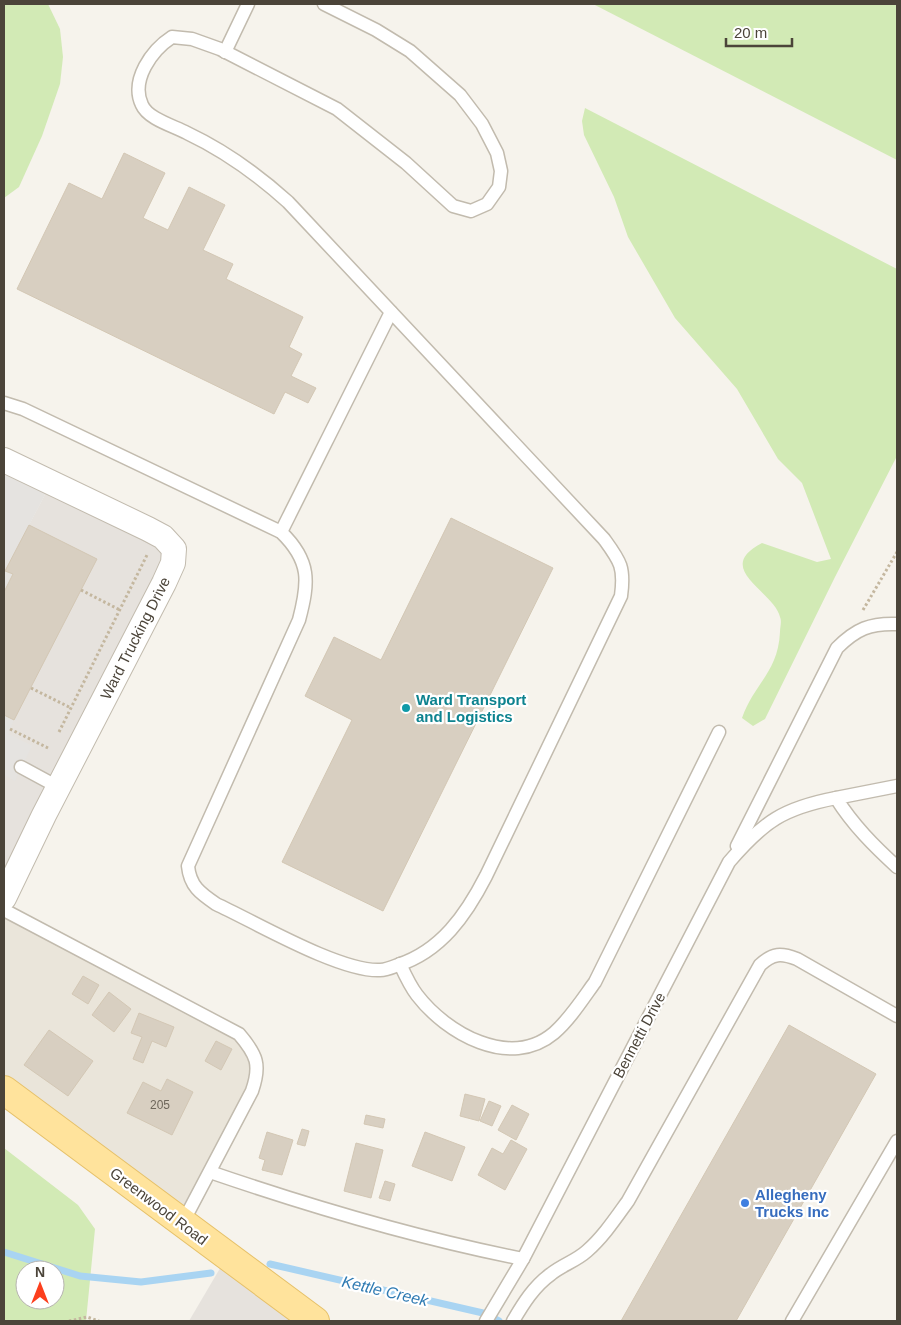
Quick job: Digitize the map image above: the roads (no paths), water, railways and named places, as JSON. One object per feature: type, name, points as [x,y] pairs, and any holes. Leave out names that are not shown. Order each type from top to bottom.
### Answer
[{"type":"main road","name":"Greenwood Road","points":[[4,1090],[315,1321]]},
{"type":"street","name":"Ward Trucking Drive","points":[[4,460],[158,534],[174,549],[173,563],[58,786],[4,898]]},
{"type":"lane","points":[[225,52],[248,4]]},
{"type":"lane","points":[[4,403],[23,409],[281,532],[296,546],[304,562],[306,582],[299,620],[194,849],[188,866],[189,878],[198,892],[216,904],[338,962],[361,969],[381,970],[420,957],[439,942],[472,904],[621,596],[624,576],[618,557],[604,539],[267,182],[236,159],[155,117],[142,107],[138,92],[142,71],[158,46],[172,37],[192,39],[225,52],[337,109],[399,158],[453,206],[471,211],[487,204],[499,187],[501,171],[499,162],[482,124],[460,95],[410,51],[376,30],[324,4]]},
{"type":"lane","points":[[281,532],[391,312]]},
{"type":"lane","points":[[729,862],[837,648],[849,636],[866,626],[897,624]]},
{"type":"lane","points":[[400,964],[416,994],[433,1013],[448,1025],[476,1040],[490,1046],[508,1049],[532,1045],[553,1034],[573,1012],[595,982],[719,732]]},
{"type":"lane","points":[[21,767],[58,786]]},
{"type":"lane","name":"Bennetti Drive","points":[[486,1321],[522,1259],[729,862],[750,838],[773,819],[804,804],[897,786]]},
{"type":"lane","points":[[836,798],[868,841],[897,867]]},
{"type":"lane","points":[[4,910],[239,1034],[251,1048],[258,1064],[258,1075],[252,1091],[182,1224]]},
{"type":"lane","points":[[515,1318],[526,1299],[545,1279],[586,1252],[603,1235],[628,1201],[760,965],[770,956],[782,954],[798,959],[897,1016]]},
{"type":"lane","points":[[792,1321],[897,1141]]},
{"type":"lane","points":[[210,1172],[301,1201],[462,1247],[522,1259]]},
{"type":"waterway","name":"Kettle Creek","points":[[4,1252],[80,1276],[141,1282],[211,1273]]},
{"type":"waterway","name":"Kettle Creek","points":[[270,1264],[483,1313],[499,1321]]},
{"type":"place","name":"Ward Transport and Logistics","points":[[406,708]]},
{"type":"place","name":"Allegheny Trucks Inc","points":[[745,1203]]}]
